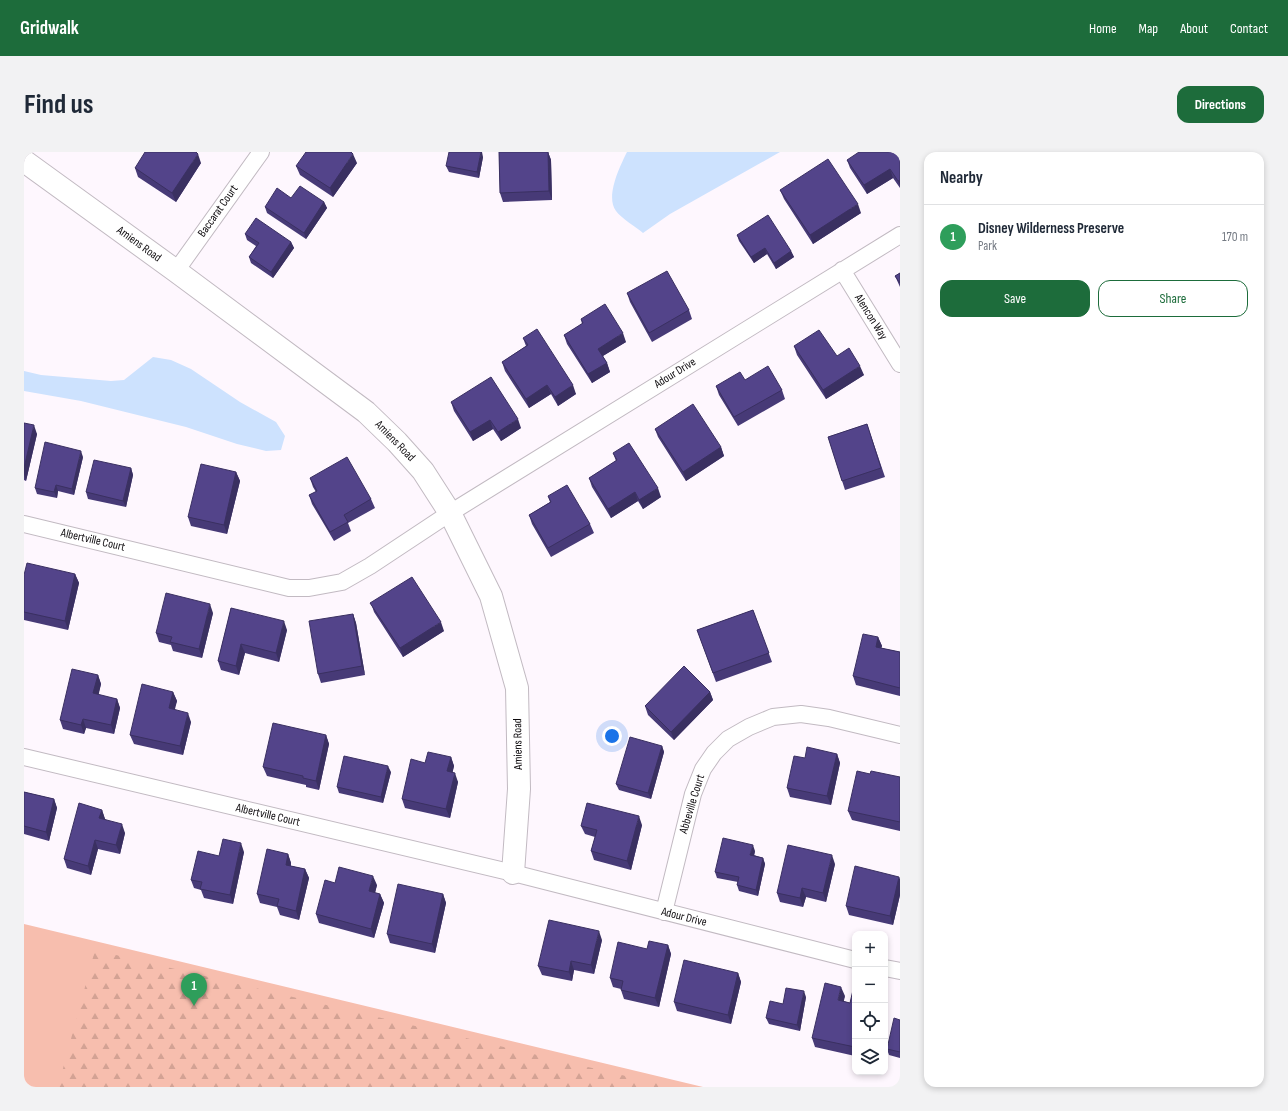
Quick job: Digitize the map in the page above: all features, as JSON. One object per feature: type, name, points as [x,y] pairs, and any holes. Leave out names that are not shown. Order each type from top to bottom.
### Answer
[{"type":"street","name":"Baccarat Court","points":[[176,271],[261,152]]},
{"type":"street","name":"Amiens Road","points":[[24,161],[176,271],[366,412],[397,442],[423,471],[450,513],[492,596],[517,688],[519,789],[513,873]]},
{"type":"street","name":"Adour Drive","points":[[450,513],[900,235]]},
{"type":"street","name":"Alencon Way","points":[[842,270],[900,364]]},
{"type":"street","name":"Albertville Court","points":[[24,524],[289,588],[309,588],[342,582],[370,566],[450,513]]},
{"type":"street","name":"Abbeville Court","points":[[664,912],[693,794],[703,769],[714,753],[728,739],[749,727],[773,717],[801,714],[829,718],[900,735]]},
{"type":"street","name":"Albertville Court","points":[[24,758],[513,873]]},
{"type":"street","name":"Adour Drive","points":[[513,873],[852,959]]},
{"type":"street","points":[[888,969],[900,971]]},
{"type":"green space","points":[[24,924],[703,1087],[24,1087]]},
{"type":"green space","points":[[95,950],[672,1087],[58,1087]]},
{"type":"water","points":[[627,152],[780,152],[670,214],[643,233],[621,217],[613,205],[612,198],[615,182]]},
{"type":"water","points":[[153,357],[171,360],[191,369],[240,402],[276,422],[285,436],[281,450],[266,451],[237,444],[186,427],[81,401],[24,391],[24,371],[41,375],[111,381],[124,380]]},
{"type":"building","points":[[145,152],[196,152],[198,154],[172,193],[135,168]]},
{"type":"building","points":[[306,152],[351,152],[353,154],[330,188],[296,166]]},
{"type":"building","points":[[449,152],[481,152],[477,172],[446,166]]},
{"type":"building","points":[[499,152],[548,152],[549,191],[500,193]]},
{"type":"building","points":[[859,152],[900,152],[900,180],[898,181],[890,169],[864,185],[847,160]]},
{"type":"building","points":[[828,159],[858,204],[810,235],[780,190]]},
{"type":"building","points":[[300,186],[324,202],[304,233],[265,207],[277,188],[291,198]]},
{"type":"building","points":[[768,215],[791,251],[774,263],[765,248],[751,257],[737,235]]},
{"type":"building","points":[[256,218],[291,242],[271,272],[249,257],[259,243],[245,234]]},
{"type":"building","points":[[667,271],[689,310],[649,333],[627,293]]},
{"type":"building","points":[[900,273],[900,283],[895,276]]},
{"type":"building","points":[[605,304],[623,333],[598,349],[607,363],[588,374],[564,335],[583,323],[581,319]]},
{"type":"building","points":[[537,329],[573,385],[555,397],[547,385],[526,399],[502,362],[528,345],[523,338]]},
{"type":"building","points":[[819,330],[837,356],[849,348],[860,366],[823,390],[794,346]]},
{"type":"building","points":[[768,366],[782,390],[734,417],[716,386],[740,372],[745,380]]},
{"type":"building","points":[[491,377],[518,419],[498,432],[490,420],[470,432],[451,402]]},
{"type":"building","points":[[693,404],[721,447],[683,472],[655,429]]},
{"type":"building","points":[[24,423],[34,425],[24,468]]},
{"type":"building","points":[[867,424],[881,468],[842,481],[828,437]]},
{"type":"building","points":[[45,442],[81,451],[72,489],[56,485],[54,492],[35,488]]},
{"type":"building","points":[[629,443],[658,488],[639,500],[635,492],[608,509],[589,478],[617,460],[613,453]]},
{"type":"building","points":[[347,457],[371,499],[344,515],[348,522],[330,532],[309,495],[317,491],[310,478]]},
{"type":"building","points":[[94,460],[131,468],[123,501],[86,492]]},
{"type":"building","points":[[201,464],[236,472],[224,525],[188,517]]},
{"type":"building","points":[[567,485],[590,524],[548,548],[529,515],[551,502],[548,496]]},
{"type":"building","points":[[27,563],[75,574],[65,621],[24,612],[24,575]]},
{"type":"building","points":[[412,577],[441,622],[400,648],[370,603]]},
{"type":"building","points":[[166,593],[210,604],[199,649],[170,642],[172,637],[156,633]]},
{"type":"building","points":[[231,608],[284,621],[276,653],[241,644],[236,666],[218,661]]},
{"type":"building","points":[[753,610],[769,653],[713,673],[697,630]]},
{"type":"building","points":[[353,614],[362,666],[318,674],[309,621]]},
{"type":"building","points":[[863,634],[878,637],[876,647],[900,652],[900,688],[853,676]]},
{"type":"building","points":[[684,666],[710,692],[671,732],[645,706]]},
{"type":"building","points":[[72,669],[98,675],[93,693],[117,699],[111,725],[83,719],[81,725],[60,720]]},
{"type":"building","points":[[142,684],[173,692],[169,708],[188,713],[180,746],[130,735]]},
{"type":"building","points":[[273,723],[326,735],[316,781],[303,778],[303,776],[263,767]]},
{"type":"building","points":[[630,737],[662,746],[648,793],[616,784]]},
{"type":"building","points":[[807,747],[837,754],[827,796],[787,788],[794,756],[805,758]]},
{"type":"building","points":[[428,752],[451,757],[447,771],[455,773],[446,809],[402,799],[411,759],[425,763]]},
{"type":"building","points":[[344,756],[388,766],[381,797],[337,787]]},
{"type":"building","points":[[857,771],[870,774],[871,771],[900,777],[900,822],[848,811]]},
{"type":"building","points":[[24,792],[54,799],[46,832],[24,826]]},
{"type":"building","points":[[79,803],[102,810],[99,818],[122,824],[116,845],[95,840],[88,866],[64,859]]},
{"type":"building","points":[[587,803],[639,816],[627,861],[591,851],[597,830],[581,826]]},
{"type":"building","points":[[723,838],[753,845],[750,855],[763,858],[756,890],[737,885],[739,877],[715,872]]},
{"type":"building","points":[[223,839],[241,843],[230,895],[200,889],[202,882],[191,880],[198,851],[219,856]]},
{"type":"building","points":[[788,845],[832,855],[823,893],[802,888],[800,898],[777,893]]},
{"type":"building","points":[[267,849],[288,854],[286,865],[305,869],[296,911],[277,906],[279,899],[257,894]]},
{"type":"building","points":[[855,866],[899,877],[890,916],[846,906]]},
{"type":"building","points":[[339,867],[373,876],[369,891],[380,894],[371,929],[316,914],[325,880],[335,883]]},
{"type":"building","points":[[398,884],[443,894],[432,944],[387,934]]},
{"type":"building","points":[[549,920],[599,931],[591,965],[571,961],[569,972],[538,966]]},
{"type":"building","points":[[649,941],[668,945],[655,998],[621,990],[623,981],[610,978],[618,942],[647,949]]},
{"type":"building","points":[[684,960],[738,973],[728,1015],[674,1002]]},
{"type":"building","points":[[825,983],[841,987],[838,1000],[850,1003],[852,994],[852,1046],[812,1038]]},
{"type":"building","points":[[786,988],[804,991],[797,1025],[766,1018],[770,1001],[783,1004]]},
{"type":"building","points":[[894,1018],[900,1020],[900,1052],[888,1049]]},
{"type":"place","name":"Disney Wilderness Preserve","points":[[194,1006]]}]
